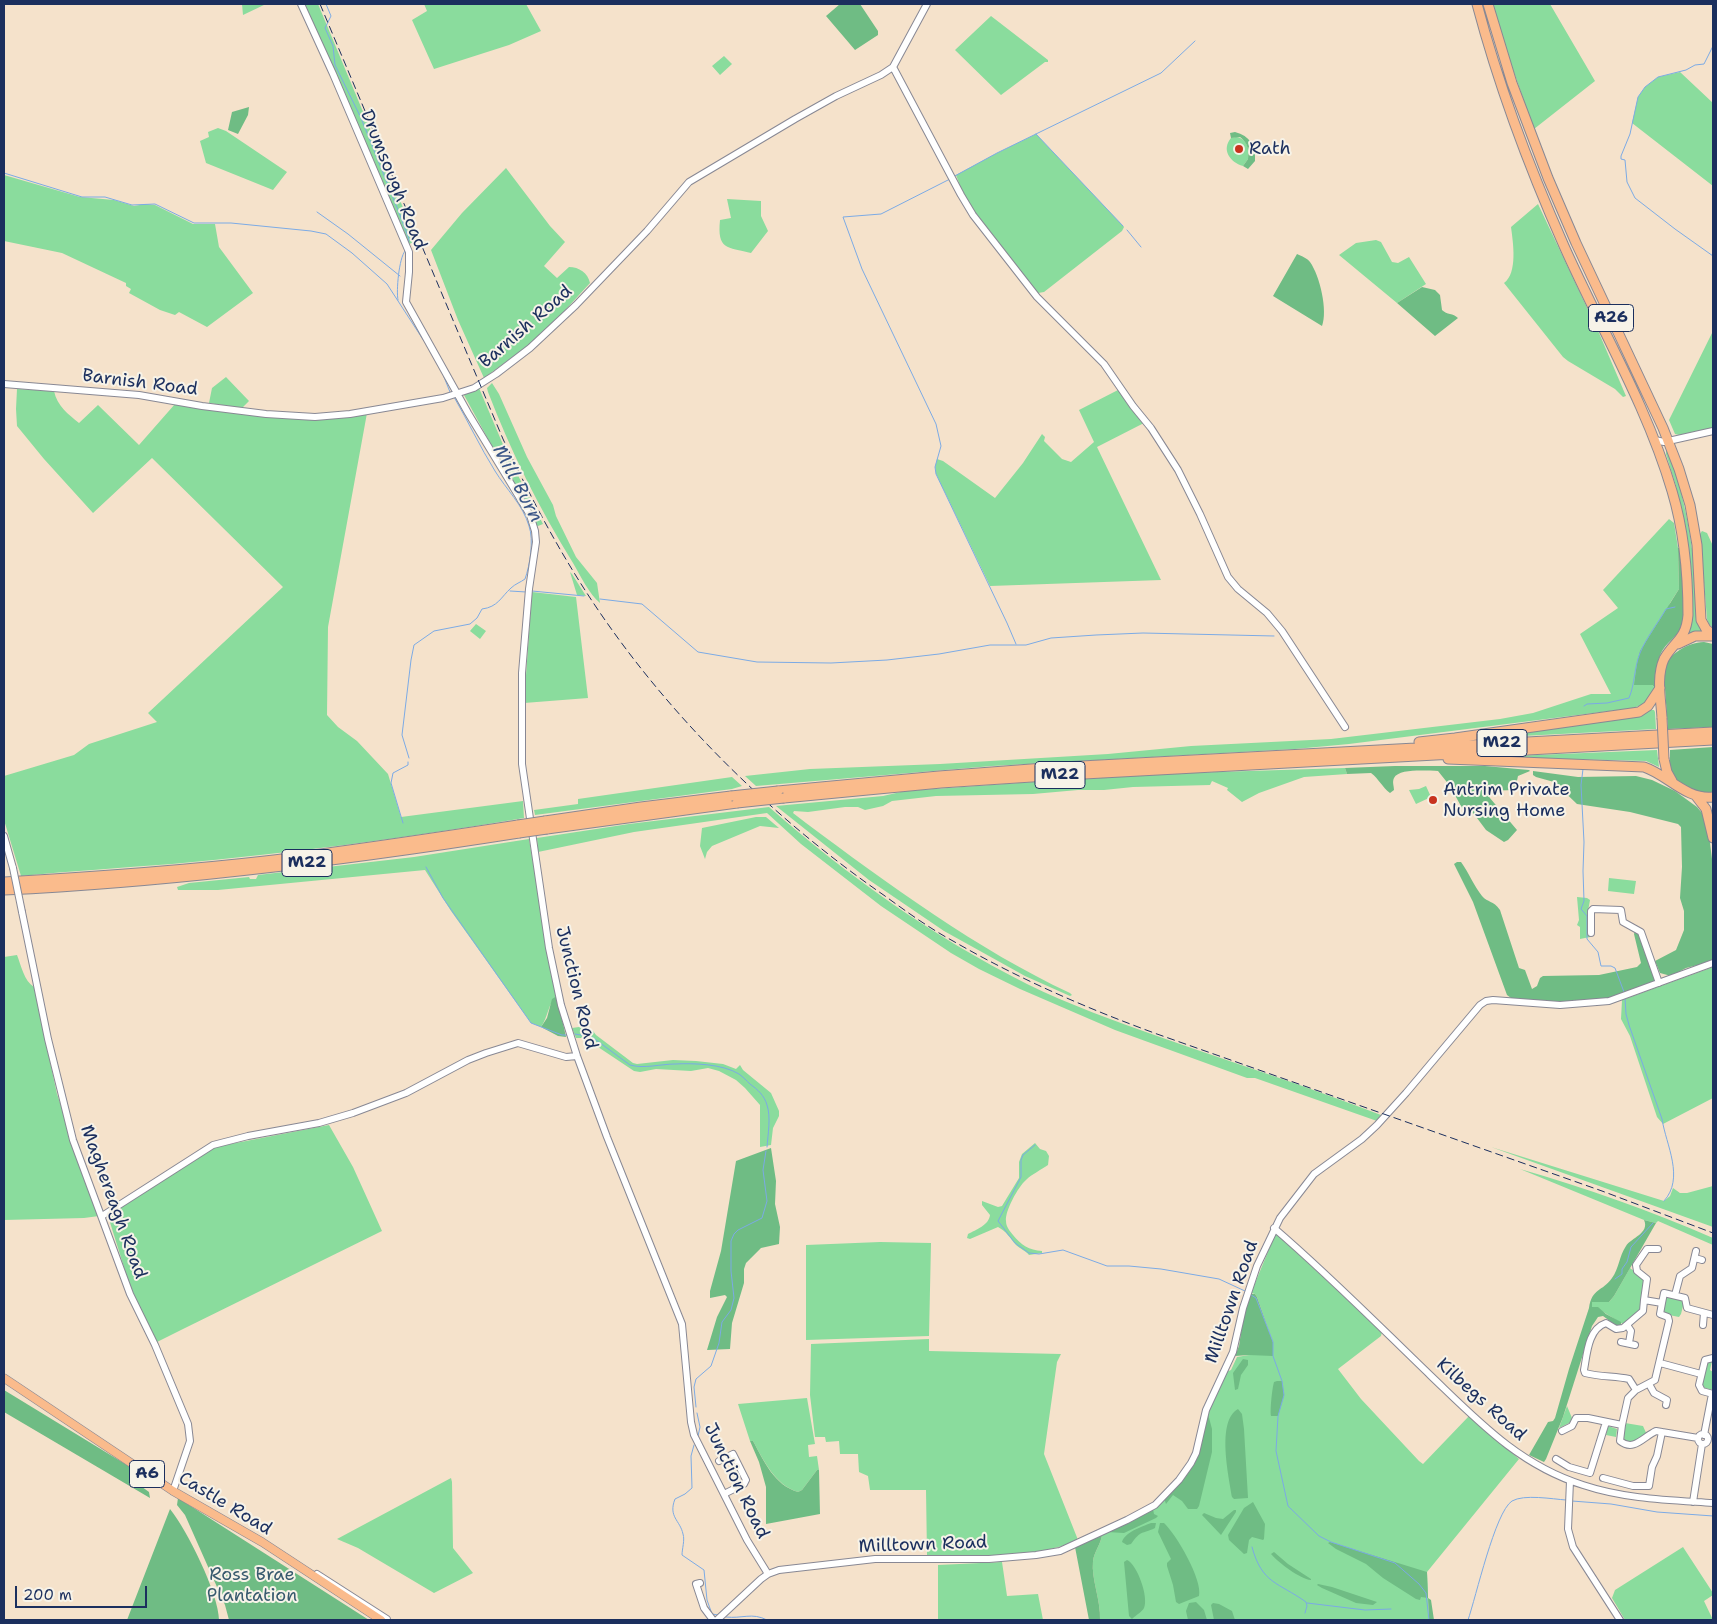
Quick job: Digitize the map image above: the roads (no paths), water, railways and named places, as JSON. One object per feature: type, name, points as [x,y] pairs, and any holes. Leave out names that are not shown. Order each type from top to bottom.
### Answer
[{"type":"highway","name":"A26","points":[[1478,4],[1483,26],[1520,143],[1666,442],[1690,505],[1697,545],[1701,620],[1713,636]]},
{"type":"highway","name":"A26","points":[[1488,4],[1512,83],[1571,245],[1575,270],[1654,440],[1673,494],[1683,542],[1688,610],[1686,629],[1662,664],[1660,688],[1664,759],[1672,782]]},
{"type":"highway","points":[[1666,442],[1664,452],[1673,494]]},
{"type":"highway","name":"A26","points":[[1674,646],[1695,636],[1713,636]]},
{"type":"highway","points":[[1292,754],[1454,738],[1633,713],[1648,706],[1660,688]]},
{"type":"highway","name":"M22","points":[[4,882],[138,873],[264,861],[920,777],[1044,768],[1713,732]]},
{"type":"highway","name":"M22","points":[[781,794],[1038,776],[1713,740]]},
{"type":"highway","points":[[1338,760],[1454,760],[1644,767],[1696,796],[1713,797]]},
{"type":"highway","points":[[1696,796],[1706,809],[1713,838]]},
{"type":"highway","name":"M22","points":[[4,890],[153,880],[266,869],[398,852],[518,829]]},
{"type":"main road","name":"Castle Road","points":[[4,1378],[173,1490],[262,1542],[305,1571],[325,1581],[371,1611],[381,1620]]},
{"type":"street","name":"Drumsough Road","points":[[301,4],[409,252],[410,272],[406,302],[454,395]]},
{"type":"street","points":[[927,4],[893,67],[973,215],[1037,298],[1099,357],[1133,406],[1151,428],[1186,484],[1228,577],[1238,589],[1267,613],[1282,631],[1345,727]]},
{"type":"street","name":"Barnish Road","points":[[4,384],[132,394],[202,406],[305,417],[350,414],[454,395],[481,385],[536,342],[620,260],[689,182],[792,120],[836,96],[881,75],[893,67]]},
{"type":"street","name":"Junction Road","points":[[454,395],[530,515],[535,531],[536,542],[529,592],[522,673],[522,764],[552,966],[561,1005],[577,1056],[607,1137],[682,1324],[691,1422],[694,1435],[747,1540],[768,1574]]},
{"type":"street","points":[[1654,440],[1666,442],[1713,431]]},
{"type":"street","name":"Maghereagh Road","points":[[4,836],[13,868],[60,1090],[75,1144],[130,1294],[155,1345],[188,1424],[190,1441],[173,1490]]},
{"type":"street","points":[[1591,933],[1593,908],[1621,910],[1623,922],[1641,932],[1659,983]]},
{"type":"street","name":"Milltown Road","points":[[717,1620],[768,1574],[786,1568],[875,1559],[989,1559],[1036,1555],[1060,1551],[1147,1510],[1174,1486],[1191,1463],[1196,1452],[1206,1410],[1233,1352],[1248,1293],[1262,1253],[1274,1228],[1314,1174],[1362,1139],[1377,1125],[1482,1003],[1498,1000],[1535,1004],[1574,1005],[1609,1001],[1713,963]]},
{"type":"street","points":[[102,1216],[212,1145],[248,1136],[319,1123],[353,1113],[406,1093],[468,1060],[501,1048],[523,1043],[561,1056],[577,1056]]},
{"type":"street","name":"Kilbegs Road","points":[[1274,1228],[1321,1270],[1469,1414],[1500,1441],[1527,1459],[1570,1481],[1608,1493],[1634,1497],[1713,1503]]},
{"type":"street","points":[[1636,1390],[1629,1379],[1582,1373],[1588,1346],[1600,1326],[1606,1323],[1619,1330],[1643,1311],[1647,1280],[1638,1271],[1636,1265],[1647,1249],[1658,1249]]},
{"type":"street","points":[[1675,1295],[1680,1276],[1691,1269],[1696,1254],[1702,1260]]},
{"type":"street","points":[[1705,1440],[1654,1432],[1639,1443],[1628,1445],[1620,1441],[1628,1398],[1636,1390],[1649,1384],[1657,1377],[1669,1321],[1668,1317],[1660,1314],[1664,1294],[1685,1298],[1687,1308],[1713,1315]]},
{"type":"street","points":[[1644,1300],[1662,1303]]},
{"type":"street","points":[[1704,1313],[1704,1326]]},
{"type":"street","points":[[1621,1342],[1632,1344],[1631,1331],[1627,1325]]},
{"type":"street","points":[[1693,1502],[1712,1394],[1703,1392],[1700,1388],[1701,1374],[1705,1360],[1713,1358]]},
{"type":"street","points":[[1660,1363],[1701,1374]]},
{"type":"street","points":[[1649,1384],[1654,1393],[1668,1401]]},
{"type":"street","points":[[1562,1431],[1572,1426],[1575,1416],[1622,1425]]},
{"type":"street","points":[[1556,1459],[1569,1467],[1592,1473],[1606,1422]]},
{"type":"street","points":[[1603,1478],[1633,1486],[1649,1486],[1652,1467],[1657,1456],[1662,1432]]},
{"type":"street","points":[[719,1461],[731,1451],[746,1482],[724,1494]]},
{"type":"street","points":[[1570,1481],[1568,1529],[1573,1547],[1620,1620]]},
{"type":"street","points":[[1569,1493],[1582,1485]]},
{"type":"street","points":[[700,1583],[696,1584],[702,1605],[713,1620]]},
{"type":"street","points":[[371,1611],[386,1620]]},
{"type":"waterway","points":[[326,4],[331,16],[325,28],[333,46],[335,65],[361,118],[409,239],[408,246]]},
{"type":"waterway","points":[[953,177],[997,153],[1161,73],[1195,41]]},
{"type":"waterway","points":[[1713,46],[1704,64],[1658,77],[1645,87],[1638,97],[1630,134],[1621,156],[1621,159],[1625,160],[1627,182],[1635,198],[1713,256]]},
{"type":"waterway","points":[[1036,134],[1123,226]]},
{"type":"waterway","points":[[4,173],[82,197],[105,197],[132,205],[155,204],[194,223],[231,223],[326,234],[352,253],[387,284],[424,341]]},
{"type":"waterway","points":[[950,179],[881,214],[843,217],[862,269],[936,424],[941,446],[935,467],[936,474],[1016,644]]},
{"type":"waterway","points":[[317,212],[348,234],[400,276]]},
{"type":"waterway","points":[[1127,230],[1141,247]]},
{"type":"waterway","points":[[398,300],[398,275],[405,251]]},
{"type":"waterway","points":[[444,377],[450,392]]},
{"type":"waterway","name":"Mill Burn","points":[[409,758],[402,735],[414,645],[434,631],[470,624],[477,618],[482,609],[496,604],[513,587],[525,579],[531,552],[530,532],[523,511],[499,478],[454,397]]},
{"type":"waterway","points":[[510,591],[526,592]]},
{"type":"waterway","points":[[532,591],[584,596]]},
{"type":"waterway","points":[[600,599],[642,604],[698,652],[757,662],[831,663],[887,660],[939,654],[990,645],[1026,645],[1051,638],[1096,635],[1143,633],[1274,636]]},
{"type":"waterway","points":[[1584,706],[1629,698],[1638,659],[1643,647],[1666,609],[1675,607]]},
{"type":"waterway","points":[[403,823],[391,783],[393,773],[408,765],[408,762]]},
{"type":"waterway","points":[[1583,769],[1581,785],[1584,842],[1584,901],[1581,909],[1587,916],[1587,939],[1598,952],[1601,966],[1615,968],[1624,992]]},
{"type":"waterway","points":[[426,867],[443,898],[531,1023],[562,1035],[567,1035]]},
{"type":"waterway","points":[[1625,998],[1629,1025],[1662,1119],[1672,1161],[1673,1182],[1670,1192],[1664,1201]]},
{"type":"waterway","points":[[575,1034],[592,1037],[630,1065],[641,1067],[699,1064],[725,1068],[739,1074],[766,1101],[769,1120],[767,1147]]},
{"type":"waterway","points":[[1035,1145],[1023,1155],[1021,1160],[1021,1177],[998,1221],[1015,1243],[1029,1253],[1039,1254],[1063,1250],[1107,1266],[1161,1269],[1219,1279],[1245,1291]]},
{"type":"waterway","points":[[696,1407],[694,1387],[696,1379],[711,1366],[719,1343],[722,1322],[731,1310],[734,1298],[731,1271],[731,1241],[738,1230],[762,1218],[767,1201],[763,1170],[766,1151]]},
{"type":"waterway","points":[[1615,1279],[1622,1274],[1622,1269],[1627,1262],[1631,1247],[1653,1223]]},
{"type":"waterway","points":[[1251,1295],[1256,1298],[1273,1342],[1273,1356],[1282,1381],[1284,1395],[1278,1416],[1276,1451],[1288,1506],[1319,1536],[1331,1542],[1395,1563],[1419,1584],[1426,1593],[1429,1620]]},
{"type":"waterway","points":[[697,1413],[700,1427],[698,1436]]},
{"type":"waterway","points":[[694,1445],[691,1456],[692,1488],[675,1499],[673,1510],[684,1536],[682,1555],[704,1570],[707,1600],[712,1614],[718,1615]]},
{"type":"waterway","points":[[1468,1620],[1493,1537],[1506,1508],[1512,1501],[1524,1498],[1566,1500]]},
{"type":"waterway","points":[[1572,1501],[1611,1504],[1657,1512],[1713,1516]]},
{"type":"waterway","points":[[1252,1547],[1256,1559],[1266,1575],[1279,1586],[1306,1602],[1305,1613]]},
{"type":"waterway","points":[[1307,1603],[1365,1610],[1391,1609]]},
{"type":"waterway","points":[[726,1617],[757,1616],[767,1620]]},
{"type":"railway","points":[[320,4],[503,439],[551,533],[583,587],[613,632],[646,675],[682,717],[758,795],[799,831],[918,920],[978,955],[1053,992],[1157,1034],[1602,1191],[1713,1233]]},
{"type":"place","name":"Rath","points":[[1239,149]]},
{"type":"place","name":"Antrim Private Nursing Home","points":[[1433,800]]},
{"type":"park label","name":"Ross Brae Plantation","points":[[252,1585]]}]
